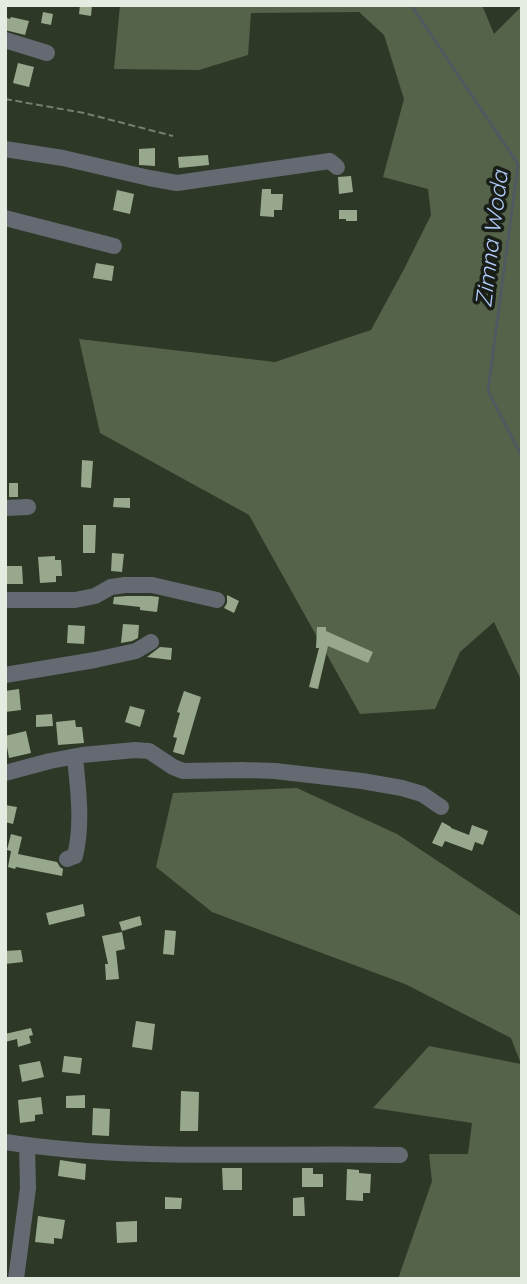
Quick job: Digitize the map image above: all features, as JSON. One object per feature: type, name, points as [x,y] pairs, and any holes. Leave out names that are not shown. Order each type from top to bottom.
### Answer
[{"type":"street","points":[[5,40],[47,53]]},
{"type":"street","points":[[5,149],[63,158],[177,183],[330,161],[337,167]]},
{"type":"street","points":[[5,218],[114,246]]},
{"type":"street","points":[[5,508],[28,507]]},
{"type":"street","points":[[5,600],[75,600],[96,596],[111,587],[125,585],[152,585],[217,600]]},
{"type":"street","points":[[5,675],[136,651],[151,642]]},
{"type":"street","points":[[5,773],[75,757],[135,750],[149,751],[183,771],[275,771],[362,781],[422,794],[441,807]]},
{"type":"street","points":[[67,859],[75,856],[78,843],[79,804],[75,757]]},
{"type":"street","points":[[5,1142],[89,1151],[152,1154],[400,1155]]},
{"type":"street","points":[[16,1279],[28,1188],[27,1145]]},
{"type":"path","points":[[5,99],[85,113],[173,136]]},
{"type":"green space","points":[[120,5],[482,5],[494,34],[522,6],[522,682],[494,622],[460,652],[435,709],[360,714],[249,515],[100,433],[79,339],[275,362],[371,330],[431,215],[428,189],[383,177],[404,99],[384,35],[359,12],[251,13],[248,55],[199,70],[114,69]]},
{"type":"green space","points":[[297,788],[397,834],[522,917],[522,1279],[398,1279],[432,1181],[429,1154],[468,1154],[472,1123],[373,1108],[429,1046],[521,1064],[511,1038],[405,984],[212,912],[156,867],[173,793]]},
{"type":"building","points":[[80,5],[92,5],[91,16],[79,14]]},
{"type":"building","points":[[43,12],[53,14],[51,25],[41,23]]},
{"type":"building","points":[[5,17],[29,21],[25,35],[5,30]]},
{"type":"building","points":[[18,63],[34,67],[29,87],[13,83]]},
{"type":"building","points":[[155,148],[155,166],[139,165],[139,149]]},
{"type":"building","points":[[208,155],[209,165],[179,168],[178,157]]},
{"type":"building","points":[[351,176],[353,192],[339,194],[338,177]]},
{"type":"building","points":[[262,189],[271,189],[271,194],[283,194],[282,210],[274,210],[274,217],[260,216]]},
{"type":"building","points":[[117,190],[134,194],[130,214],[113,210]]},
{"type":"building","points":[[339,210],[357,210],[357,221],[339,219]]},
{"type":"building","points":[[96,263],[114,266],[112,281],[93,278]]},
{"type":"building","points":[[82,460],[93,461],[91,488],[81,487]]},
{"type":"building","points":[[9,483],[18,483],[18,497],[9,497]]},
{"type":"building","points":[[114,498],[130,498],[130,508],[113,507]]},
{"type":"building","points":[[83,525],[96,525],[95,553],[83,553]]},
{"type":"building","points":[[112,553],[124,554],[122,572],[111,571]]},
{"type":"building","points":[[55,556],[55,560],[61,560],[62,576],[56,576],[56,582],[40,583],[38,557]]},
{"type":"building","points":[[5,566],[22,566],[23,584],[5,584]]},
{"type":"building","points":[[227,595],[239,601],[234,613],[224,608]]},
{"type":"building","points":[[114,597],[159,597],[157,612],[113,604]]},
{"type":"building","points":[[123,624],[139,625],[138,638],[121,643]]},
{"type":"building","points":[[68,625],[85,626],[84,644],[67,643]]},
{"type":"building","points":[[317,627],[326,627],[326,631],[373,652],[368,663],[328,646],[318,689],[309,687],[319,648],[316,648]]},
{"type":"building","points":[[160,647],[172,648],[171,660],[147,657]]},
{"type":"building","points":[[19,689],[21,710],[5,712],[5,691]]},
{"type":"building","points":[[184,691],[201,697],[184,755],[173,752],[177,738],[173,737]]},
{"type":"building","points":[[130,706],[145,710],[140,727],[125,722]]},
{"type":"building","points":[[52,714],[53,726],[36,727],[36,715]]},
{"type":"building","points":[[75,720],[76,727],[82,727],[84,743],[58,745],[56,722]]},
{"type":"building","points":[[26,731],[31,753],[9,758],[5,736]]},
{"type":"building","points":[[5,805],[17,807],[13,824],[5,822]]},
{"type":"building","points":[[442,822],[469,835],[472,825],[488,831],[483,845],[475,842],[472,851],[445,841],[442,847],[432,843]]},
{"type":"building","points":[[11,834],[22,837],[18,854],[57,862],[63,869],[62,876],[8,867],[11,851],[7,850]]},
{"type":"building","points":[[83,904],[85,916],[49,925],[46,913]]},
{"type":"building","points":[[140,916],[142,925],[122,931],[119,922]]},
{"type":"building","points":[[165,930],[176,931],[174,955],[163,954]]},
{"type":"building","points":[[122,932],[125,949],[116,951],[119,979],[106,980],[105,964],[108,964],[102,936]]},
{"type":"building","points":[[21,950],[23,962],[5,964],[5,951]]},
{"type":"building","points":[[136,1021],[155,1024],[152,1050],[132,1047]]},
{"type":"building","points":[[31,1028],[31,1043],[18,1047],[17,1039],[5,1042],[5,1034]]},
{"type":"building","points":[[64,1056],[82,1058],[80,1074],[62,1072]]},
{"type":"building","points":[[40,1061],[44,1077],[22,1082],[19,1065]]},
{"type":"building","points":[[181,1091],[199,1092],[198,1131],[180,1131]]},
{"type":"building","points":[[85,1095],[85,1108],[66,1108],[66,1096]]},
{"type":"building","points":[[41,1097],[43,1114],[35,1115],[35,1121],[20,1123],[18,1100]]},
{"type":"building","points":[[93,1108],[110,1109],[109,1136],[92,1135]]},
{"type":"building","points":[[60,1160],[86,1164],[85,1180],[58,1176]]},
{"type":"building","points":[[222,1168],[242,1168],[242,1190],[223,1190]]},
{"type":"building","points":[[302,1168],[313,1168],[313,1174],[323,1174],[323,1187],[302,1187]]},
{"type":"building","points":[[347,1169],[371,1174],[370,1193],[363,1193],[363,1201],[346,1200]]},
{"type":"building","points":[[165,1197],[182,1198],[181,1209],[165,1209]]},
{"type":"building","points":[[304,1197],[305,1216],[293,1216],[293,1198]]},
{"type":"building","points":[[38,1216],[65,1220],[62,1239],[54,1238],[54,1244],[35,1242]]},
{"type":"building","points":[[137,1221],[137,1242],[117,1243],[116,1222]]},
{"type":"waterway","name":"Zimna Woda","points":[[411,5],[518,164],[488,391],[522,457]]}]
